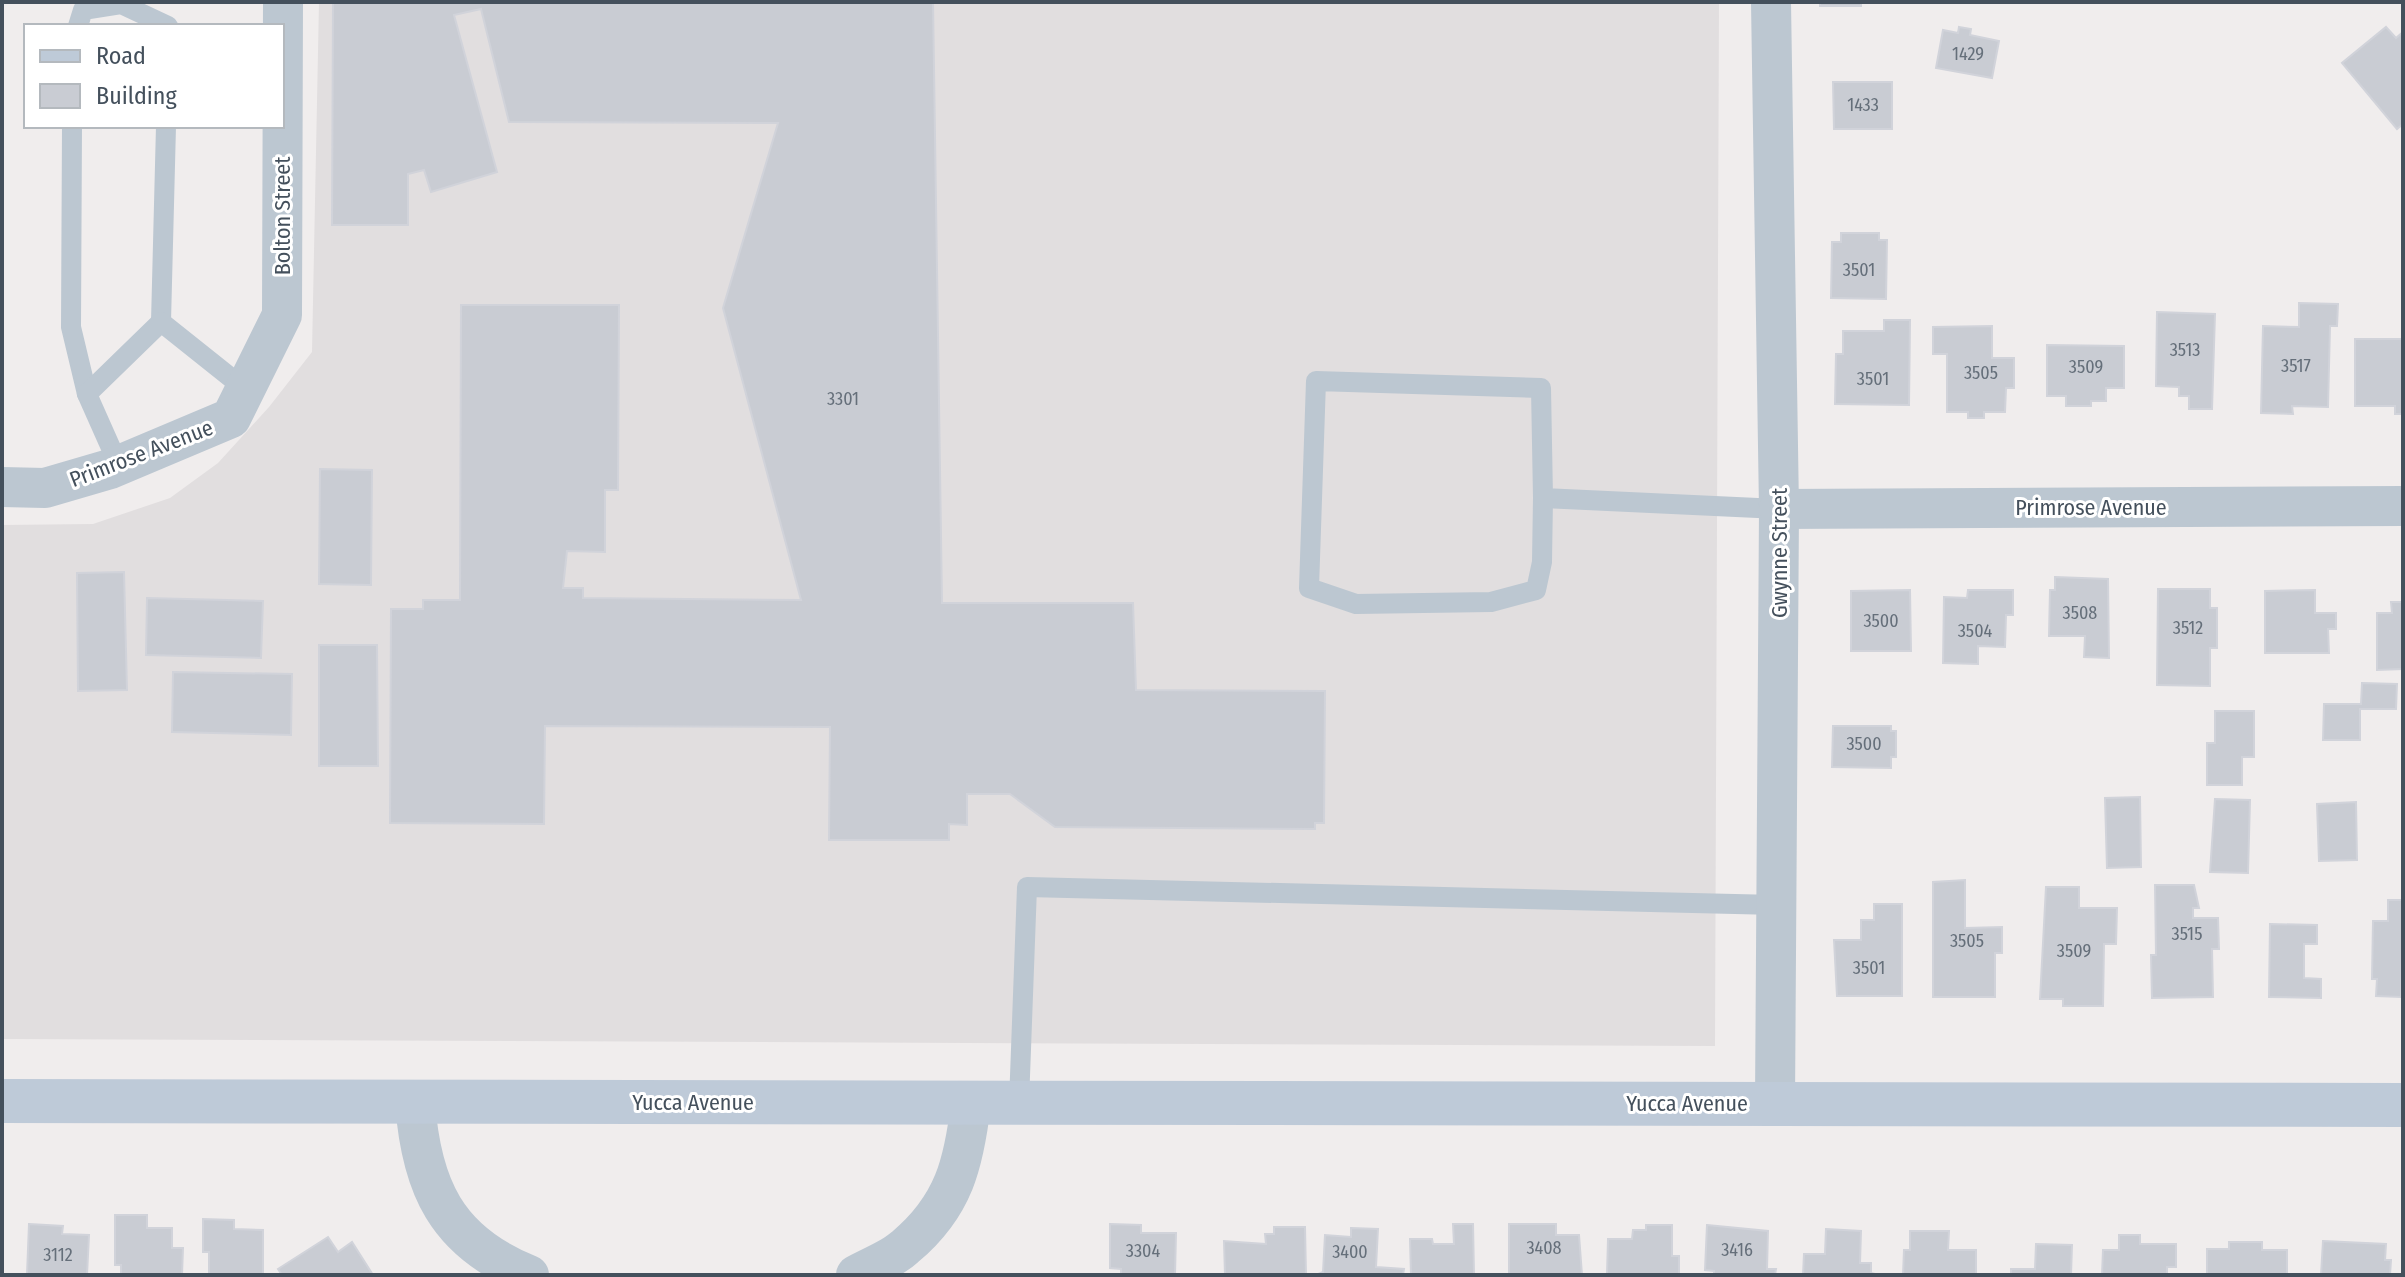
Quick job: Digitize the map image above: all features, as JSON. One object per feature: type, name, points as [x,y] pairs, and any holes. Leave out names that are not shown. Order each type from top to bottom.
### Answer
[{"type":"street","name":"Bolton Street","points":[[283,2],[283,24]]},
{"type":"street","name":"Gwynne Street","points":[[1771,2],[1779,509],[1775,1103]]},
{"type":"street","name":"Bolton Street","points":[[238,403],[282,315],[283,128]]},
{"type":"street","name":"Primrose Avenue","points":[[2,487],[45,488],[119,466],[238,403]]},
{"type":"street","name":"Primrose Avenue","points":[[1779,509],[2403,506]]},
{"type":"street","name":"Yucca Avenue","points":[[2,1101],[2403,1105]]},
{"type":"street","points":[[415,1102],[418,1150],[434,1195],[463,1234],[501,1264],[529,1275]]},
{"type":"street","points":[[856,1275],[904,1248],[942,1207],[965,1157],[971,1103]]},
{"type":"lane","points":[[79,24],[83,10],[121,4],[164,24]]},
{"type":"lane","points":[[72,128],[71,327],[87,394],[119,466]]},
{"type":"lane","points":[[87,394],[161,322],[166,128]]},
{"type":"lane","points":[[161,322],[238,403]]},
{"type":"lane","points":[[1316,381],[1541,388],[1543,498],[1542,562],[1536,590],[1491,602],[1356,604],[1309,588],[1316,381]]},
{"type":"lane","points":[[1543,498],[1779,509]]},
{"type":"lane","points":[[1019,1103],[1027,887],[1777,905]]},
{"type":"shaded area","points":[[319,2],[1719,2],[1715,1046],[2,1039],[2,525],[93,524],[170,498],[218,463],[269,407],[312,352]]},
{"type":"building","points":[[333,2],[933,2],[942,603],[1133,603],[1136,690],[1325,691],[1324,823],[1315,823],[1315,829],[1055,827],[1010,794],[967,794],[967,825],[949,824],[949,840],[829,840],[830,727],[545,726],[544,824],[390,823],[391,609],[423,609],[423,600],[460,600],[461,305],[619,305],[618,490],[605,490],[605,552],[567,551],[563,588],[583,588],[583,598],[801,600],[723,308],[778,123],[509,122],[481,9],[454,15],[497,172],[431,192],[424,170],[408,174],[408,225],[332,225]]},
{"type":"building","points":[[1820,2],[1861,2],[1861,6],[1820,6]]},
{"type":"building","points":[[1959,27],[1971,29],[1970,35],[1999,41],[1992,78],[1936,68],[1943,30],[1958,33]]},
{"type":"building","points":[[2386,27],[2396,38],[2403,32],[2403,124],[2397,129],[2342,63]]},
{"type":"building","points":[[1833,82],[1892,82],[1892,129],[1834,129]]},
{"type":"building","points":[[1841,233],[1879,233],[1879,240],[1887,240],[1886,299],[1831,298],[1832,242],[1841,242]]},
{"type":"building","points":[[2299,303],[2338,304],[2337,326],[2330,326],[2328,407],[2292,406],[2293,414],[2261,413],[2263,326],[2299,327]]},
{"type":"building","points":[[2157,312],[2215,314],[2212,409],[2189,409],[2189,396],[2179,396],[2179,387],[2156,386]]},
{"type":"building","points":[[1884,320],[1910,320],[1909,405],[1835,404],[1836,354],[1843,354],[1843,331],[1884,331]]},
{"type":"building","points":[[1992,326],[1992,358],[2014,358],[2014,388],[2006,388],[2005,412],[1984,412],[1984,418],[1968,418],[1968,412],[1947,412],[1947,354],[1933,354],[1933,327]]},
{"type":"building","points":[[2355,339],[2403,339],[2403,414],[2395,414],[2395,406],[2355,406]]},
{"type":"building","points":[[2047,345],[2124,346],[2124,388],[2106,388],[2106,401],[2091,401],[2091,406],[2066,406],[2066,396],[2047,396]]},
{"type":"building","points":[[320,469],[372,470],[371,585],[319,584]]},
{"type":"building","points":[[124,572],[127,690],[78,691],[77,573]]},
{"type":"building","points":[[2055,577],[2108,579],[2109,658],[2084,657],[2085,636],[2049,636],[2050,590],[2055,590]]},
{"type":"building","points":[[2158,589],[2210,589],[2210,608],[2217,608],[2217,648],[2210,648],[2210,686],[2157,685]]},
{"type":"building","points":[[1910,590],[1911,651],[1851,651],[1851,591]]},
{"type":"building","points":[[1968,590],[2013,590],[2013,615],[2006,615],[2005,647],[1978,646],[1978,664],[1943,663],[1944,597],[1967,598]]},
{"type":"building","points":[[2315,590],[2315,613],[2336,613],[2336,629],[2328,629],[2329,653],[2265,653],[2265,591]]},
{"type":"building","points":[[147,598],[263,601],[261,658],[146,655]]},
{"type":"building","points":[[2391,602],[2403,602],[2403,669],[2377,670],[2377,613],[2392,613]]},
{"type":"building","points":[[319,645],[377,645],[378,766],[319,766]]},
{"type":"building","points":[[173,672],[292,674],[291,735],[172,732]]},
{"type":"building","points":[[2362,683],[2397,684],[2396,709],[2360,709],[2360,740],[2323,740],[2324,704],[2361,704]]},
{"type":"building","points":[[2215,711],[2254,711],[2254,757],[2242,757],[2242,785],[2207,785],[2207,743],[2215,743]]},
{"type":"building","points":[[1833,726],[1891,726],[1891,731],[1896,731],[1896,757],[1891,757],[1891,768],[1832,767]]},
{"type":"building","points":[[2140,797],[2141,867],[2107,868],[2105,798]]},
{"type":"building","points":[[2215,799],[2250,800],[2248,873],[2210,872]]},
{"type":"building","points":[[2356,802],[2357,860],[2319,861],[2317,804]]},
{"type":"building","points":[[1965,880],[1965,928],[2002,927],[2002,953],[1995,953],[1995,997],[1933,997],[1933,882]]},
{"type":"building","points":[[2155,885],[2194,885],[2199,908],[2193,908],[2193,918],[2218,918],[2219,949],[2212,949],[2213,997],[2152,998],[2151,955],[2156,955]]},
{"type":"building","points":[[2046,887],[2079,887],[2079,908],[2117,908],[2116,944],[2104,944],[2103,1006],[2063,1006],[2063,999],[2040,999]]},
{"type":"building","points":[[2388,900],[2403,900],[2401,997],[2376,996],[2377,979],[2372,979],[2373,921],[2388,921]]},
{"type":"building","points":[[1874,904],[1902,904],[1902,996],[1837,996],[1834,940],[1861,940],[1861,920],[1874,920]]},
{"type":"building","points":[[2270,924],[2317,925],[2317,944],[2304,944],[2304,978],[2321,979],[2321,998],[2269,997]]},
{"type":"building","points":[[115,1215],[147,1215],[147,1228],[172,1228],[172,1248],[183,1248],[182,1275],[121,1275],[121,1265],[115,1265]]},
{"type":"building","points":[[203,1219],[234,1220],[234,1229],[263,1230],[263,1275],[209,1275],[209,1252],[203,1252]]},
{"type":"building","points":[[29,1224],[63,1226],[62,1234],[89,1235],[87,1275],[27,1275]]},
{"type":"building","points":[[1110,1224],[1141,1225],[1141,1233],[1176,1233],[1175,1275],[1121,1275],[1121,1269],[1110,1268]]},
{"type":"building","points":[[1453,1224],[1473,1224],[1474,1275],[1411,1275],[1410,1239],[1432,1239],[1433,1244],[1454,1244]]},
{"type":"building","points":[[1509,1224],[1556,1224],[1556,1235],[1579,1235],[1582,1275],[1509,1275]]},
{"type":"building","points":[[1646,1225],[1672,1225],[1672,1256],[1679,1256],[1679,1275],[1607,1275],[1608,1239],[1632,1239],[1633,1230],[1646,1230]]},
{"type":"building","points":[[1707,1225],[1768,1231],[1767,1269],[1776,1269],[1775,1275],[1714,1275],[1714,1271],[1705,1270]]},
{"type":"building","points":[[1274,1227],[1305,1227],[1306,1275],[1225,1275],[1224,1241],[1266,1244],[1265,1234],[1274,1234]]},
{"type":"building","points":[[1351,1228],[1378,1229],[1376,1267],[1404,1269],[1403,1275],[1316,1275],[1323,1272],[1325,1235],[1351,1237]]},
{"type":"building","points":[[1826,1229],[1861,1231],[1860,1263],[1871,1263],[1871,1273],[1879,1275],[1803,1275],[1804,1254],[1825,1254]]},
{"type":"building","points":[[1910,1231],[1949,1231],[1948,1250],[1976,1250],[1976,1275],[1903,1275],[1904,1250],[1910,1250]]},
{"type":"building","points":[[2119,1235],[2140,1235],[2140,1244],[2176,1244],[2176,1267],[2167,1267],[2167,1275],[2102,1275],[2103,1250],[2119,1250]]},
{"type":"building","points":[[328,1237],[338,1252],[352,1242],[373,1275],[282,1275],[278,1269]]},
{"type":"building","points":[[2323,1241],[2386,1244],[2385,1260],[2391,1260],[2390,1275],[2321,1275]]},
{"type":"building","points":[[2229,1242],[2262,1242],[2262,1250],[2287,1250],[2287,1275],[2207,1275],[2207,1249],[2229,1249]]},
{"type":"building","points":[[2036,1244],[2072,1245],[2071,1275],[2011,1275],[2011,1269],[2035,1269]]}]
